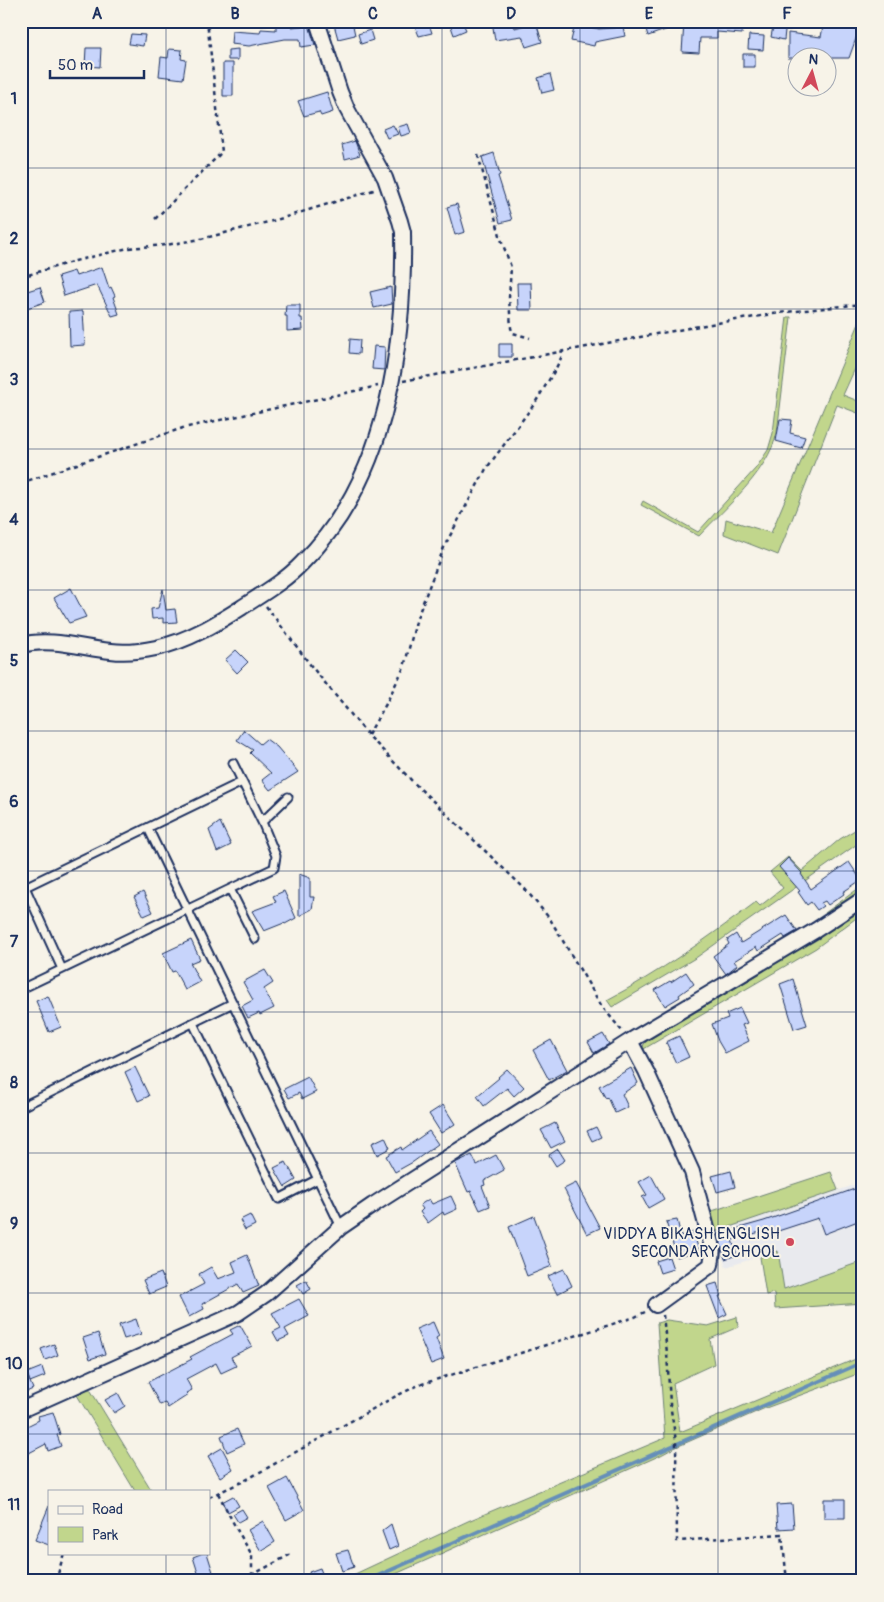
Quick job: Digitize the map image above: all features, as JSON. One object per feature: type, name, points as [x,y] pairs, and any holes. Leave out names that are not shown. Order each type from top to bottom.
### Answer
[{"type":"street","points":[[21,645],[57,642],[113,652],[133,652],[156,648],[193,636],[259,596],[301,564],[330,532],[352,497],[379,429],[391,383],[400,318],[403,239],[400,221],[388,185],[340,92],[317,21]]},
{"type":"street","points":[[21,1410],[238,1313],[266,1294],[342,1227],[372,1204],[630,1040],[816,930],[863,899]]},
{"type":"street","points":[[630,1040],[692,1172],[714,1251],[711,1265],[658,1303]]},
{"type":"lane","points":[[21,990],[274,868],[276,856],[233,762]]},
{"type":"lane","points":[[62,970],[25,887],[242,782]]},
{"type":"lane","points":[[262,822],[288,797]]},
{"type":"lane","points":[[148,828],[342,1227]]},
{"type":"lane","points":[[230,889],[255,938]]},
{"type":"lane","points":[[21,1107],[232,1003]]},
{"type":"lane","points":[[193,1023],[279,1199],[318,1179]]},
{"type":"path","points":[[155,219],[222,152],[207,21]]},
{"type":"path","points":[[478,155],[501,239],[511,267],[509,298],[511,328],[513,333],[530,338]]},
{"type":"path","points":[[21,277],[128,248],[166,245],[201,239],[276,220],[388,185]]},
{"type":"path","points":[[21,483],[183,428],[391,383],[705,324],[786,312],[863,304]]},
{"type":"path","points":[[368,735],[404,667],[420,611],[445,545],[486,469],[535,403],[556,370],[563,351]]},
{"type":"path","points":[[259,596],[312,667],[368,735],[413,782],[525,889],[550,919],[601,1005],[630,1040]]},
{"type":"path","points":[[210,1496],[244,1481],[396,1396],[420,1385],[635,1317],[658,1303],[667,1353],[670,1404],[676,1441],[677,1541],[782,1534],[787,1581]]},
{"type":"path","points":[[217,1493],[252,1555],[252,1575]]},
{"type":"path","points":[[228,1581],[252,1575],[293,1553]]},
{"type":"path","points":[[56,1581],[64,1554]]},
{"type":"shaded area","name":"VIDDYA BIKASH ENGLISH SECONDARY SCHOOL","points":[[863,1182],[863,1261],[784,1289],[778,1251],[726,1267],[715,1232]]},
{"type":"green space","points":[[863,314],[863,351],[843,395],[863,403],[863,415],[837,405],[778,555],[724,534],[726,519],[771,533]]},
{"type":"green space","points":[[787,317],[791,317],[777,433],[765,462],[745,488],[699,536],[641,505],[643,501],[698,532],[756,468],[768,450],[773,433]]},
{"type":"green space","points":[[863,825],[863,840],[697,957],[612,1007],[607,1000],[683,954],[756,902],[760,906],[783,888],[770,872],[788,857],[802,871],[840,839]]},
{"type":"green space","points":[[863,885],[863,894],[833,914],[825,913]]},
{"type":"green space","points":[[863,906],[863,913],[816,948],[642,1050],[647,1041],[810,943]]},
{"type":"green space","points":[[831,1172],[838,1190],[715,1232],[709,1212]]},
{"type":"green space","points":[[778,1251],[784,1289],[863,1261],[863,1303],[775,1309],[774,1293],[766,1295],[760,1257]]},
{"type":"green space","points":[[737,1317],[738,1327],[710,1339],[714,1364],[673,1383],[680,1432],[863,1356],[863,1372],[763,1409],[380,1581],[340,1581],[468,1521],[665,1438],[657,1323],[667,1320],[708,1326]]},
{"type":"green space","points":[[89,1388],[151,1490],[134,1490],[77,1395]]},
{"type":"building","points":[[333,21],[352,21],[355,35],[338,39]]},
{"type":"building","points":[[413,21],[428,21],[432,33],[419,36]]},
{"type":"building","points":[[449,21],[462,21],[466,30],[454,35]]},
{"type":"building","points":[[492,21],[513,21],[515,28],[536,22],[542,42],[526,47],[522,36],[495,40]]},
{"type":"building","points":[[676,21],[677,26],[648,36],[645,26]]},
{"type":"building","points":[[728,21],[744,21],[742,34],[717,32],[717,38],[700,38],[699,53],[682,52],[684,23],[728,23]]},
{"type":"building","points":[[774,21],[786,21],[784,40],[771,37]]},
{"type":"building","points":[[824,21],[859,30],[849,58],[836,58],[836,48],[788,48],[788,33],[821,37]]},
{"type":"building","points":[[276,22],[291,22],[292,27],[309,25],[315,45],[301,47],[300,39],[285,39],[249,46],[231,44],[232,31],[260,33],[261,29],[276,30]]},
{"type":"building","points":[[575,24],[599,29],[623,27],[625,36],[595,42],[594,46],[571,41]]},
{"type":"building","points":[[370,30],[373,40],[361,44],[358,34]]},
{"type":"building","points":[[131,34],[145,35],[143,46],[129,44]]},
{"type":"building","points":[[749,35],[764,36],[763,50],[748,49]]},
{"type":"building","points":[[86,48],[101,48],[100,67],[85,66]]},
{"type":"building","points":[[169,49],[182,50],[181,59],[186,60],[183,79],[159,76],[161,57],[168,58]]},
{"type":"building","points":[[238,49],[238,60],[228,60],[228,50]]},
{"type":"building","points":[[743,54],[755,54],[755,67],[743,67]]},
{"type":"building","points":[[223,63],[233,63],[233,96],[223,96]]},
{"type":"building","points":[[550,74],[554,90],[542,93],[538,78]]},
{"type":"building","points":[[327,92],[333,112],[321,116],[319,112],[304,116],[298,101]]},
{"type":"building","points":[[408,124],[411,133],[401,136],[398,127]]},
{"type":"building","points":[[393,125],[398,134],[387,138],[383,129]]},
{"type":"building","points":[[355,141],[360,155],[345,159],[342,145]]},
{"type":"building","points":[[494,153],[500,175],[498,176],[512,220],[500,223],[482,157]]},
{"type":"building","points":[[457,204],[465,232],[455,235],[447,207]]},
{"type":"building","points":[[102,267],[109,288],[111,287],[115,296],[113,297],[119,314],[112,316],[97,285],[64,296],[58,276],[74,271],[76,276]]},
{"type":"building","points":[[517,283],[531,283],[532,310],[518,310]]},
{"type":"building","points":[[40,287],[45,302],[21,310],[21,293]]},
{"type":"building","points":[[391,287],[392,304],[374,308],[370,292]]},
{"type":"building","points":[[286,305],[300,305],[300,318],[302,318],[303,330],[287,331]]},
{"type":"building","points":[[83,311],[85,345],[70,346],[69,312]]},
{"type":"building","points":[[350,339],[360,340],[359,354],[349,353]]},
{"type":"building","points":[[499,344],[512,344],[512,357],[499,357]]},
{"type":"building","points":[[374,346],[385,347],[384,370],[372,369]]},
{"type":"building","points":[[780,419],[792,420],[790,433],[805,437],[801,448],[776,441]]},
{"type":"building","points":[[71,588],[86,617],[69,623],[54,598]]},
{"type":"building","points":[[163,589],[166,610],[175,609],[177,622],[163,623],[163,618],[152,619],[151,609],[158,608]]},
{"type":"building","points":[[236,650],[248,662],[237,673],[225,660]]},
{"type":"building","points":[[244,730],[260,744],[266,739],[277,747],[298,772],[270,790],[262,780],[271,773],[250,753],[253,750],[237,740]]},
{"type":"building","points":[[220,822],[231,845],[217,852],[209,830]]},
{"type":"building","points":[[788,858],[802,873],[811,889],[849,862],[861,880],[828,905],[825,901],[821,903],[823,906],[817,910],[811,902],[807,905],[798,892],[800,891],[779,867]]},
{"type":"building","points":[[299,874],[310,878],[310,897],[314,897],[312,909],[299,916]]},
{"type":"building","points":[[284,891],[296,918],[264,931],[252,911],[276,902],[273,896]]},
{"type":"building","points":[[143,892],[153,912],[144,916],[134,897]]},
{"type":"building","points":[[786,915],[797,931],[785,938],[783,935],[758,951],[756,947],[734,961],[737,965],[726,974],[713,956],[729,944],[727,940],[736,934],[741,943]]},
{"type":"building","points":[[191,940],[200,959],[190,963],[200,982],[185,990],[175,971],[172,972],[163,953]]},
{"type":"building","points":[[265,970],[273,983],[264,989],[274,1008],[260,1015],[259,1013],[248,1018],[242,1006],[253,1000],[243,982]]},
{"type":"building","points":[[686,972],[694,984],[679,995],[680,997],[665,1006],[655,990]]},
{"type":"building","points":[[793,979],[807,1025],[794,1029],[780,984]]},
{"type":"building","points":[[48,996],[61,1027],[49,1032],[36,1001]]},
{"type":"building","points":[[740,1008],[747,1023],[742,1025],[749,1041],[725,1053],[712,1024],[728,1018],[726,1014]]},
{"type":"building","points":[[603,1034],[609,1044],[594,1053],[588,1042]]},
{"type":"building","points":[[679,1036],[689,1057],[676,1063],[666,1042]]},
{"type":"building","points":[[551,1040],[567,1070],[549,1080],[533,1050]]},
{"type":"building","points":[[135,1067],[149,1096],[138,1101],[125,1072]]},
{"type":"building","points":[[631,1068],[638,1083],[622,1094],[628,1107],[615,1113],[608,1097],[606,1099],[599,1086]]},
{"type":"building","points":[[507,1069],[524,1087],[514,1096],[507,1088],[484,1106],[477,1096]]},
{"type":"building","points":[[308,1077],[316,1092],[302,1099],[299,1093],[289,1098],[284,1089]]},
{"type":"building","points":[[443,1105],[455,1124],[441,1133],[429,1114]]},
{"type":"building","points":[[555,1123],[565,1141],[551,1148],[541,1130]]},
{"type":"building","points":[[596,1127],[601,1137],[592,1141],[587,1131]]},
{"type":"building","points":[[429,1131],[438,1144],[395,1172],[386,1156],[401,1147],[402,1150]]},
{"type":"building","points":[[385,1137],[390,1148],[377,1155],[372,1143]]},
{"type":"building","points":[[558,1149],[565,1160],[556,1166],[549,1155]]},
{"type":"building","points":[[472,1155],[477,1165],[496,1155],[504,1170],[484,1181],[485,1185],[482,1186],[490,1206],[480,1210],[471,1191],[468,1192],[455,1163]]},
{"type":"building","points":[[286,1162],[296,1180],[285,1187],[274,1168]]},
{"type":"building","points":[[731,1171],[735,1187],[717,1192],[712,1176]]},
{"type":"building","points":[[651,1175],[664,1199],[648,1208],[642,1197],[647,1195],[639,1182]]},
{"type":"building","points":[[576,1183],[600,1228],[587,1234],[564,1189]]},
{"type":"building","points":[[863,1186],[863,1219],[824,1234],[818,1218],[769,1234],[767,1230],[732,1240],[737,1255],[725,1259],[718,1234],[764,1221]]},
{"type":"building","points":[[451,1196],[457,1209],[444,1215],[443,1212],[428,1223],[420,1212],[423,1209],[420,1205],[429,1199],[432,1204]]},
{"type":"building","points":[[250,1215],[255,1225],[245,1230],[240,1220]]},
{"type":"building","points":[[534,1216],[552,1266],[527,1276],[509,1227]]},
{"type":"building","points":[[677,1220],[681,1236],[693,1232],[699,1250],[677,1257],[666,1222]]},
{"type":"building","points":[[247,1255],[259,1286],[243,1293],[238,1284],[202,1304],[204,1309],[189,1317],[179,1297],[204,1284],[199,1274],[211,1267],[218,1279],[236,1272],[232,1262]]},
{"type":"building","points":[[669,1257],[673,1269],[660,1273],[656,1261]]},
{"type":"building","points":[[564,1269],[572,1286],[557,1294],[548,1276]]},
{"type":"building","points":[[161,1273],[166,1287],[149,1294],[143,1280]]},
{"type":"building","points":[[306,1280],[311,1289],[303,1294],[297,1285]]},
{"type":"building","points":[[717,1283],[721,1296],[719,1296],[727,1314],[719,1318],[707,1286]]},
{"type":"building","points":[[299,1299],[309,1316],[285,1329],[289,1336],[278,1341],[273,1332],[281,1328],[272,1313]]},
{"type":"building","points":[[136,1319],[141,1334],[124,1339],[119,1325]]},
{"type":"building","points":[[433,1322],[439,1336],[436,1338],[444,1359],[431,1364],[416,1329]]},
{"type":"building","points":[[240,1325],[252,1346],[231,1357],[236,1366],[221,1373],[216,1363],[186,1379],[192,1390],[186,1393],[188,1395],[168,1408],[165,1403],[160,1405],[148,1382],[192,1359],[190,1357],[233,1334],[230,1330]]},
{"type":"building","points":[[98,1333],[105,1354],[90,1359],[83,1338]]},
{"type":"building","points":[[54,1344],[58,1355],[45,1360],[41,1349]]},
{"type":"building","points":[[42,1367],[45,1376],[30,1382],[27,1373]]},
{"type":"building","points":[[28,1377],[33,1389],[24,1393],[21,1380]]},
{"type":"building","points":[[118,1393],[125,1406],[114,1413],[105,1400]]},
{"type":"building","points":[[53,1412],[60,1434],[57,1435],[61,1446],[48,1451],[46,1444],[27,1454],[21,1444],[21,1429],[39,1420],[38,1416]]},
{"type":"building","points":[[237,1429],[244,1444],[227,1452],[221,1436]]},
{"type":"building","points":[[222,1448],[233,1469],[220,1477],[208,1456]]},
{"type":"building","points":[[287,1478],[304,1510],[286,1520],[269,1488]]},
{"type":"building","points":[[233,1496],[239,1506],[228,1512],[222,1502]]},
{"type":"building","points":[[824,1499],[845,1499],[845,1518],[824,1518]]},
{"type":"building","points":[[792,1504],[794,1528],[778,1529],[776,1505]]},
{"type":"building","points":[[48,1508],[48,1545],[35,1540]]},
{"type":"building","points":[[242,1509],[247,1517],[238,1522],[233,1514]]},
{"type":"building","points":[[263,1521],[275,1542],[261,1551],[248,1530]]},
{"type":"building","points":[[391,1524],[398,1546],[389,1550],[382,1531]]},
{"type":"building","points":[[348,1550],[354,1567],[342,1571],[336,1553]]},
{"type":"building","points":[[207,1554],[213,1572],[199,1576],[193,1557]]},
{"type":"building","points":[[320,1568],[325,1581],[312,1581],[309,1572]]},
{"type":"waterway","points":[[366,1581],[863,1362]]},
{"type":"place","name":"VIDDYA BIKASH ENGLISH SECONDARY SCHOOL","points":[[790,1242]]}]
